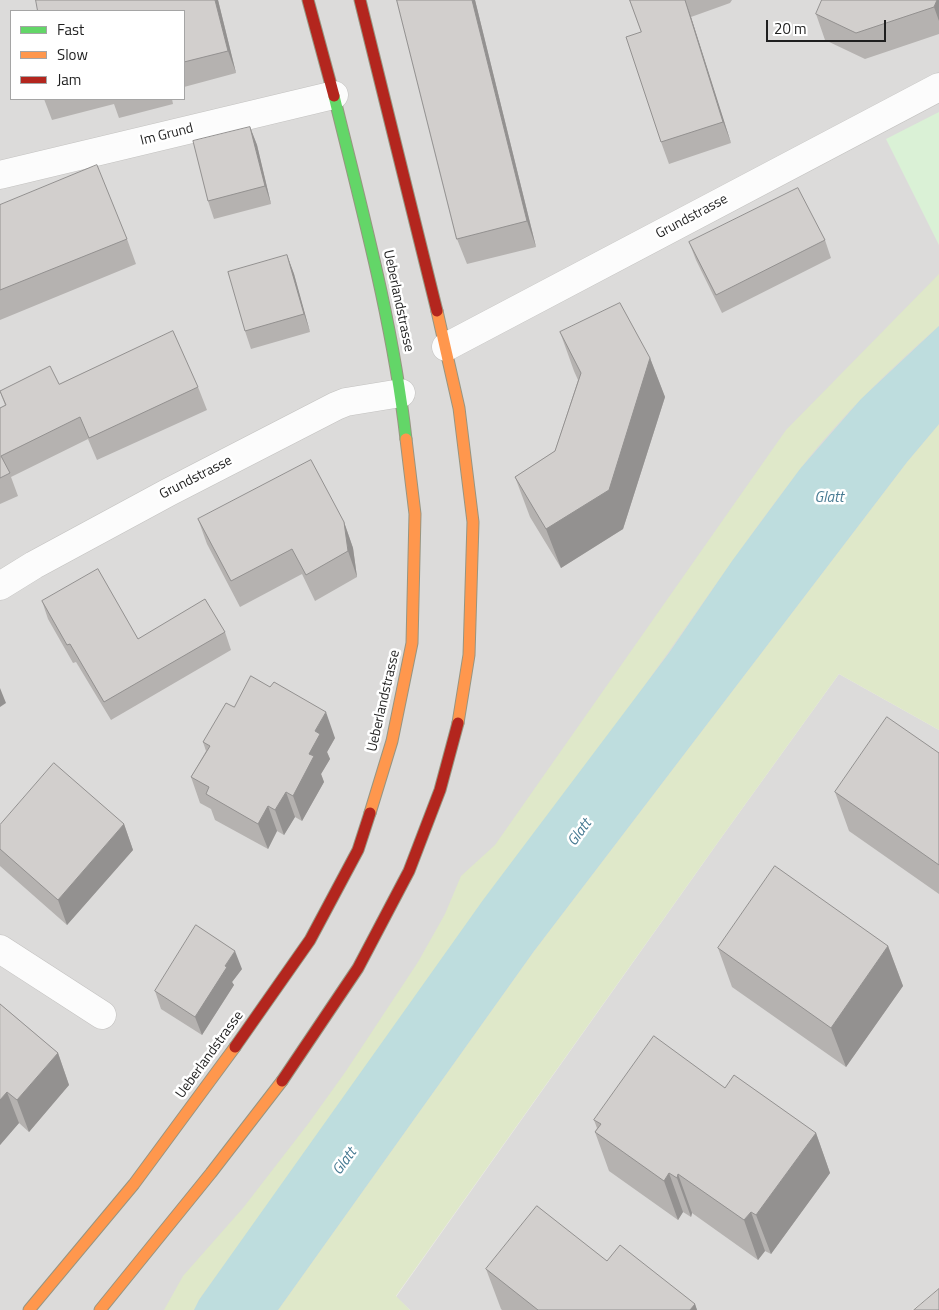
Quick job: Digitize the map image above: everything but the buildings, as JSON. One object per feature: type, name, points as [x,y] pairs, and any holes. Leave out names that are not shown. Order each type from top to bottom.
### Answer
[{"type":"main road","name":"Ueberlandstrasse","points":[[29,1310],[134,1184],[240,1041],[310,940],[358,850],[392,741],[412,643],[415,514],[401,393],[377,268],[308,0]]},
{"type":"main road","points":[[100,1310],[211,1173],[291,1069],[358,968],[409,871],[440,790],[457,726],[469,655],[473,522],[459,408],[446,347],[360,0]]},
{"type":"street","name":"Grundstrasse","points":[[446,347],[801,158],[939,87]]},
{"type":"street","name":"Im Grund","points":[[0,175],[334,95]]},
{"type":"street","name":"Grundstrasse","points":[[0,586],[34,565],[169,492],[336,406],[346,402],[401,393]]},
{"type":"street","points":[[0,949],[102,1015]]},
{"type":"shaded area","points":[[0,0],[939,0],[939,510],[335,1310],[0,1310]]},
{"type":"shaded area","points":[[839,674],[939,730],[939,1289],[912,1310],[410,1310],[396,1297]]},
{"type":"green space","points":[[939,112],[939,245],[886,139]]},
{"type":"green space","points":[[939,274],[939,326],[847,414],[813,452],[775,502],[622,717],[199,1300],[194,1310],[164,1310],[183,1276],[243,1208],[346,1071],[418,962],[445,914],[461,876],[495,845],[786,430]]},
{"type":"green space","points":[[939,424],[939,730],[839,674],[396,1296],[410,1310],[278,1310],[534,951],[907,462]]},
{"type":"water","name":"Glatt","points":[[939,326],[939,424],[907,462],[534,951],[278,1310],[194,1310],[199,1300],[483,900],[669,653],[732,561],[800,469],[861,399]]},
{"type":"traffic: fast","points":[[334,96],[385,310],[406,439]]},
{"type":"traffic: slow","points":[[437,311],[459,408],[473,522],[469,655],[458,723]]},
{"type":"traffic: slow","points":[[370,813],[392,741],[412,643],[415,514],[406,439]]},
{"type":"traffic: slow","points":[[29,1310],[134,1184],[235,1047]]},
{"type":"traffic: slow","points":[[100,1310],[211,1173],[282,1081]]},
{"type":"traffic: jam","points":[[308,0],[334,96]]},
{"type":"traffic: jam","points":[[360,0],[437,311]]},
{"type":"traffic: jam","points":[[282,1081],[358,968],[409,871],[440,790],[458,723]]},
{"type":"traffic: jam","points":[[235,1047],[310,940],[358,850],[370,813]]}]
